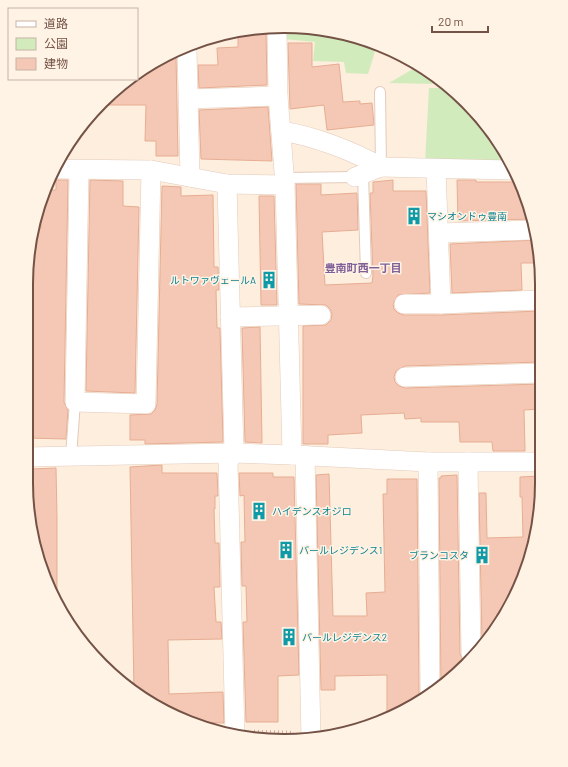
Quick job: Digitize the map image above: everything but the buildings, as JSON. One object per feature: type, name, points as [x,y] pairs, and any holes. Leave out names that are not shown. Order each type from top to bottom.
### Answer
[{"type":"street","points":[[277,33],[278,96],[285,181],[288,315],[298,455],[311,732]]},
{"type":"street","points":[[187,52],[190,177]]},
{"type":"street","points":[[189,99],[278,96]]},
{"type":"street","points":[[281,131],[297,133],[356,154],[381,167]]},
{"type":"street","points":[[359,176],[381,167],[507,170]]},
{"type":"street","points":[[61,169],[151,170],[227,184],[285,181]]},
{"type":"street","points":[[436,169],[441,304]]},
{"type":"street","points":[[79,170],[74,402],[146,404],[151,170]]},
{"type":"street","points":[[227,184],[234,454],[228,462],[235,729]]},
{"type":"street","points":[[439,232],[529,230]]},
{"type":"street","points":[[404,304],[535,300]]},
{"type":"street","points":[[230,317],[321,315]]},
{"type":"street","points":[[405,377],[535,373]]},
{"type":"street","points":[[33,457],[234,454],[298,455],[428,462],[535,462]]},
{"type":"street","points":[[428,462],[430,687]]},
{"type":"street","points":[[468,462],[471,650]]},
{"type":"lane","points":[[380,92],[381,167]]},
{"type":"lane","points":[[285,181],[359,176],[366,273]]},
{"type":"lane","points":[[71,456],[74,402]]},
{"type":"green space","points":[[285,33],[317,35],[365,46],[375,50],[368,74],[346,73],[344,62],[313,61],[315,42],[284,39]]},
{"type":"green space","points":[[413,69],[435,84],[389,83]]},
{"type":"green space","points":[[429,88],[441,88],[473,119],[483,131],[505,166],[425,163]]},
{"type":"place","name":"マシオンドゥ豊南","points":[[414,216]]},
{"type":"place","name":"ルトワァヴェールA","points":[[269,280]]},
{"type":"place","name":"ハイデンスオジロ","points":[[259,511]]},
{"type":"place","name":"パールレジデンス1","points":[[286,550]]},
{"type":"place","name":"ブランコスタ","points":[[482,555]]},
{"type":"place","name":"パールレジデンス2","points":[[289,637]]},
{"type":"district","name":"豊南町西一丁目","points":[[363,267]]}]
